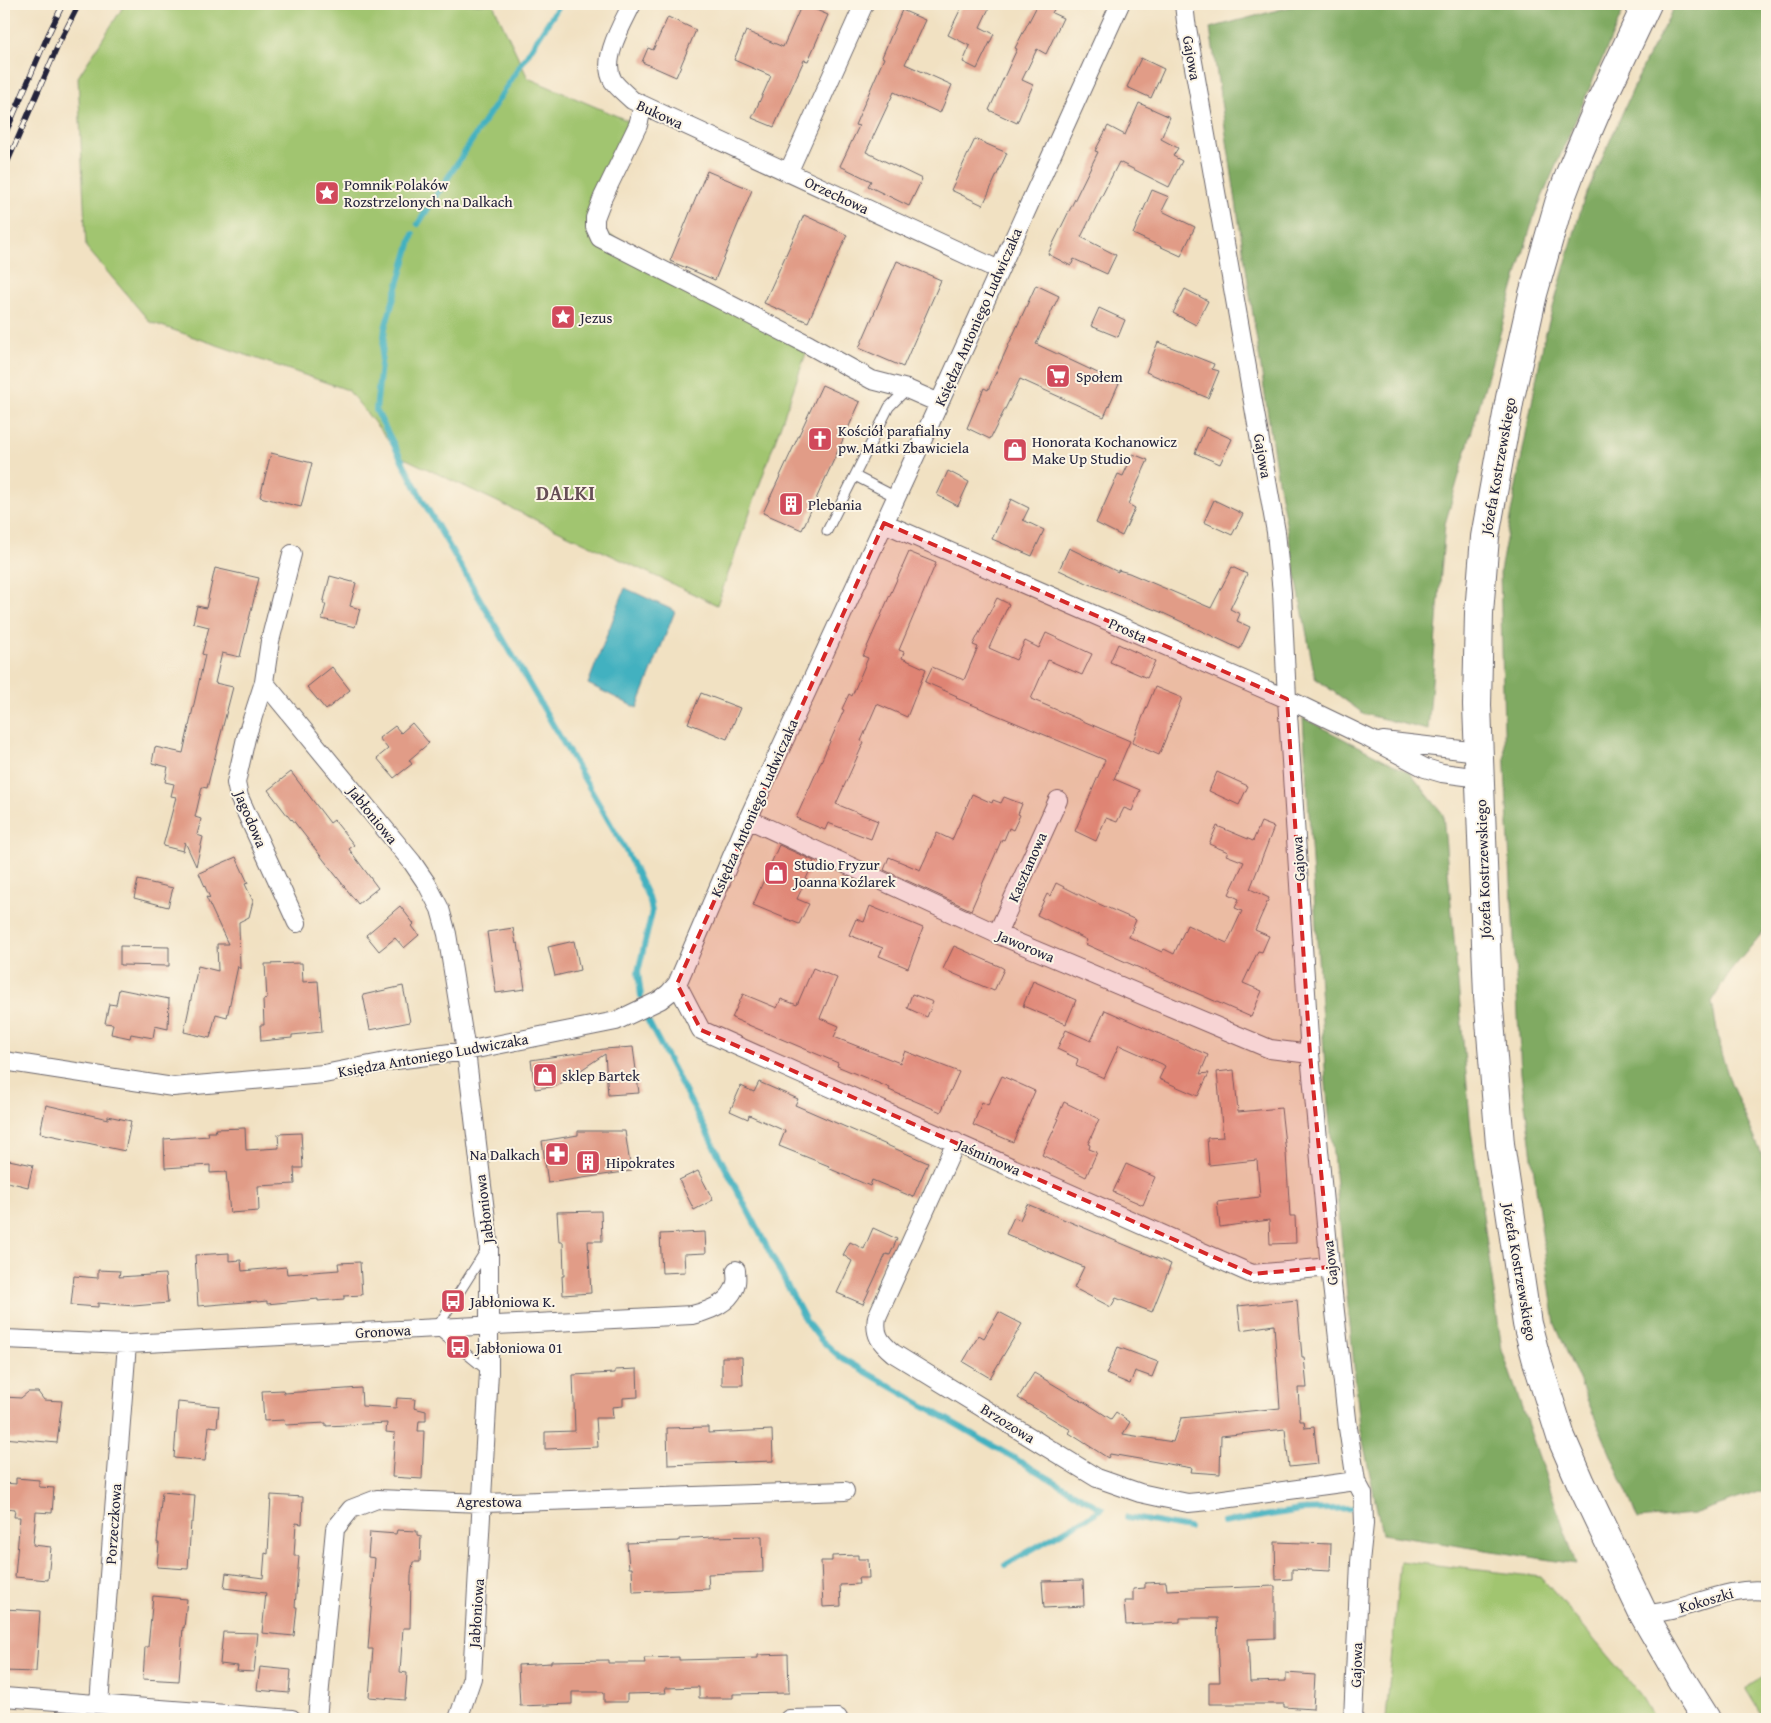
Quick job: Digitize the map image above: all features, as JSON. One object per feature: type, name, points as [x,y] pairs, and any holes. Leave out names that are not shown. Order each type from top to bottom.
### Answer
[{"type":"main road","name":"Józefa Kostrzewskiego","points":[[1647,4],[1600,103],[1559,202],[1533,294],[1510,398],[1485,537],[1478,632],[1479,765],[1488,996],[1506,1187],[1527,1324],[1561,1437],[1581,1483],[1644,1615],[1706,1719]]},
{"type":"street","name":"Bukowa","points":[[632,4],[614,43],[608,62],[612,80],[632,100],[643,106],[788,173]]},
{"type":"street","name":"Orzechowa","points":[[864,4],[788,173],[999,270]]},
{"type":"street","name":"Księdza Antoniego Ludwiczaka","points":[[4,1060],[173,1087],[324,1074],[396,1060],[466,1051],[616,1021],[660,1000],[669,993],[676,984],[748,819],[1120,4]]},
{"type":"street","name":"Gajowa","points":[[1184,4],[1276,532],[1282,593],[1310,1054],[1330,1267],[1348,1428],[1356,1481],[1363,1494],[1364,1524],[1360,1562],[1353,1719]]},
{"type":"street","points":[[643,106],[638,125],[602,198],[595,218],[595,227],[600,238],[809,345],[872,380],[907,389],[939,403]]},
{"type":"street","name":"Prosta","points":[[884,523],[1287,699],[1425,768],[1442,774],[1479,765]]},
{"type":"street","points":[[264,682],[270,641],[292,554]]},
{"type":"street","name":"Jagodowa","points":[[264,682],[246,738],[236,783],[239,797],[297,923]]},
{"type":"street","name":"Jabłoniowa","points":[[264,682],[406,855],[427,884],[440,909],[448,934],[466,1051],[489,1245],[489,1372],[472,1678],[458,1719]]},
{"type":"street","name":"Prosta","points":[[1370,739],[1415,746],[1479,765]]},
{"type":"street","name":"Kasztanowa","points":[[997,934],[1058,800]]},
{"type":"street","name":"Jaworowa","points":[[748,819],[997,934],[1270,1049],[1310,1054]]},
{"type":"street","name":"Jaśminowa","points":[[676,984],[701,1030],[1252,1274],[1330,1267]]},
{"type":"street","name":"Brzozowa","points":[[956,1142],[877,1318],[877,1336],[893,1353],[1097,1478],[1140,1493],[1188,1502],[1356,1481]]},
{"type":"street","name":"Gronowa","points":[[4,1339],[127,1344],[692,1316],[708,1312],[721,1304],[730,1295],[736,1283],[736,1270]]},
{"type":"street","name":"Porzeczkowa","points":[[99,1704],[127,1344]]},
{"type":"street","name":"Agrestowa","points":[[317,1719],[335,1530],[351,1509],[377,1499],[483,1502],[845,1491]]},
{"type":"street","name":"Kokoszki","points":[[1644,1615],[1673,1610],[1727,1592],[1742,1590],[1767,1591]]},
{"type":"street","points":[[4,1697],[292,1719]]},
{"type":"street","points":[[790,1719],[838,1718]]},
{"type":"lane","points":[[827,531],[888,407],[907,389]]},
{"type":"lane","points":[[855,476],[896,497]]},
{"type":"lane","points":[[489,1245],[436,1329],[489,1372]]},
{"type":"highlighted area","points":[[884,523],[1287,699],[1310,1054],[1330,1267],[1252,1274],[701,1030],[677,984]]},
{"type":"green space","points":[[125,4],[493,4],[528,78],[638,125],[595,227],[809,345],[717,605],[402,457],[348,390],[150,322],[86,247],[78,77]]},
{"type":"green space","points":[[1301,4],[1626,4],[1534,216],[1445,524],[1428,730],[1364,714],[1315,678],[1277,475],[1210,28]]},
{"type":"green space","points":[[1676,4],[1767,4],[1767,927],[1729,973],[1712,1002],[1721,1053],[1731,1084],[1767,1166],[1767,1493],[1761,1491],[1693,1514],[1638,1519],[1555,1324],[1521,1073],[1505,768],[1500,571],[1544,339],[1584,199],[1646,60]]},
{"type":"green space","points":[[1303,718],[1410,773],[1443,814],[1471,1130],[1502,1350],[1576,1564],[1382,1534],[1360,1426],[1326,1084]]},
{"type":"green space","points":[[1400,1561],[1541,1577],[1640,1694],[1654,1719],[1386,1719]]},
{"type":"green space","points":[[1767,1675],[1767,1719],[1764,1719],[1745,1688]]},
{"type":"water","points":[[625,588],[675,611],[637,708],[588,684]]},
{"type":"building","points":[[802,4],[828,15],[808,61],[804,60],[774,127],[752,118],[771,76],[734,60],[746,31],[783,47]]},
{"type":"building","points":[[963,4],[991,4],[980,27],[994,34],[977,69],[963,62],[970,46],[948,35]]},
{"type":"building","points":[[1038,4],[1057,4],[1052,13],[1063,18],[1046,54],[1037,49],[1022,80],[1033,85],[1017,123],[989,110],[1017,49],[1015,48]]},
{"type":"building","points":[[902,10],[925,20],[905,64],[952,85],[940,113],[894,92],[866,152],[922,179],[909,206],[868,186],[871,181],[840,166],[859,126],[855,125]]},
{"type":"building","points":[[668,17],[696,30],[676,77],[642,62],[648,48],[653,50]]},
{"type":"building","points":[[1141,58],[1164,69],[1151,98],[1127,87]]},
{"type":"building","points":[[1139,103],[1170,117],[1161,139],[1178,148],[1173,156],[1182,161],[1169,187],[1119,162],[1081,237],[1116,255],[1107,274],[1074,259],[1071,266],[1048,254],[1098,152],[1095,151],[1108,126],[1125,135]]},
{"type":"building","points":[[975,139],[1007,153],[983,205],[951,190]]},
{"type":"building","points":[[707,171],[752,190],[715,280],[670,261]]},
{"type":"building","points":[[1152,190],[1169,197],[1162,211],[1195,227],[1181,256],[1133,234]]},
{"type":"building","points":[[804,215],[847,235],[808,322],[764,303]]},
{"type":"building","points":[[897,261],[941,280],[903,367],[859,348]]},
{"type":"building","points":[[1036,285],[1059,296],[1036,344],[1119,383],[1104,417],[1020,379],[990,439],[967,428],[984,388],[988,390]]},
{"type":"building","points":[[1185,289],[1208,301],[1196,325],[1173,313]]},
{"type":"building","points":[[1099,308],[1125,320],[1118,337],[1091,326]]},
{"type":"building","points":[[1158,342],[1214,364],[1212,369],[1219,371],[1208,398],[1146,372]]},
{"type":"building","name":"Kościół parafialny pw. Matki Zbawiciela","points":[[822,385],[860,402],[802,530],[763,513]]},
{"type":"building","points":[[1206,427],[1232,439],[1220,464],[1195,453]]},
{"type":"building","points":[[271,453],[312,463],[301,507],[260,497]]},
{"type":"building","points":[[1133,454],[1148,460],[1128,504],[1135,508],[1122,536],[1096,523],[1118,474],[1123,476]]},
{"type":"building","points":[[948,471],[969,482],[958,506],[937,495]]},
{"type":"building","points":[[1011,499],[1029,508],[1023,520],[1044,530],[1032,556],[992,539]]},
{"type":"building","points":[[1214,500],[1243,514],[1232,535],[1204,522]]},
{"type":"building","points":[[1069,548],[1118,572],[1118,570],[1129,573],[1211,608],[1232,567],[1247,574],[1230,609],[1240,614],[1237,621],[1250,627],[1240,649],[1163,613],[1059,570]]},
{"type":"building","points":[[909,552],[936,563],[899,650],[904,652],[902,658],[926,669],[907,717],[877,704],[861,741],[864,742],[836,804],[878,821],[871,839],[828,823],[825,830],[796,818],[844,710],[842,709],[849,694],[852,696],[868,658],[863,656]]},
{"type":"building","points":[[215,568],[259,578],[240,657],[222,653],[215,683],[233,687],[207,788],[202,787],[195,817],[201,819],[197,835],[203,837],[196,866],[185,842],[183,851],[163,846],[176,797],[171,796],[174,784],[165,782],[168,767],[152,763],[155,747],[183,753],[205,655],[202,654],[209,627],[193,623],[197,606],[206,608]]},
{"type":"building","points":[[330,576],[356,583],[350,606],[360,609],[355,627],[322,619],[326,604],[323,604]]},
{"type":"building","points":[[997,598],[1009,604],[989,648],[1016,660],[1025,641],[1039,648],[1046,633],[1092,654],[1082,675],[1048,660],[1031,699],[1130,741],[1114,779],[1140,790],[1132,811],[1124,808],[1117,822],[1106,818],[1096,841],[1075,831],[1105,760],[956,698],[957,696],[925,682],[932,667],[964,680],[978,647],[973,645]]},
{"type":"building","points":[[1118,644],[1155,661],[1147,678],[1110,662]]},
{"type":"building","points":[[332,667],[350,690],[326,710],[307,687]]},
{"type":"building","points":[[1155,687],[1182,698],[1159,755],[1132,743]]},
{"type":"building","points":[[701,693],[740,708],[727,739],[688,723]]},
{"type":"building","points":[[412,723],[429,743],[409,760],[412,764],[394,778],[377,758],[388,749],[379,738],[395,726],[401,733]]},
{"type":"building","points":[[291,772],[330,823],[334,820],[354,845],[349,849],[378,888],[358,904],[268,790]]},
{"type":"building","points":[[1217,772],[1248,786],[1239,805],[1209,791]]},
{"type":"building","points":[[972,794],[992,803],[993,800],[1001,803],[1004,797],[1022,804],[1018,814],[1020,815],[1013,830],[1009,828],[1004,840],[1002,839],[971,910],[884,870],[889,857],[920,870],[937,833],[952,840]]},
{"type":"building","points":[[1261,822],[1274,827],[1250,889],[1269,898],[1255,930],[1269,936],[1262,952],[1258,951],[1243,983],[1262,991],[1251,1017],[1085,944],[1087,940],[1037,915],[1047,894],[1050,896],[1056,883],[1136,920],[1129,937],[1162,952],[1164,949],[1174,954],[1187,925],[1227,943],[1242,911],[1235,908],[1239,899],[1229,894],[1244,862],[1226,855],[1228,852],[1209,844],[1217,826],[1253,841]]},
{"type":"building","points":[[779,845],[814,861],[797,899],[809,904],[799,924],[753,905]]},
{"type":"building","points":[[236,857],[248,883],[245,884],[253,901],[249,917],[239,922],[240,969],[238,966],[227,1017],[216,1014],[210,1038],[184,1032],[198,966],[218,971],[217,944],[228,944],[206,897],[210,898],[199,873]]},
{"type":"building","points":[[138,880],[173,888],[168,907],[134,898]]},
{"type":"building","points":[[400,906],[414,924],[412,926],[419,935],[404,948],[395,938],[379,951],[366,935]]},
{"type":"building","points":[[870,906],[923,928],[908,968],[879,956],[883,948],[849,935],[856,919],[864,922]]},
{"type":"building","points":[[513,928],[516,944],[518,943],[525,989],[496,993],[487,932]]},
{"type":"building","points":[[574,941],[580,970],[555,976],[548,947]]},
{"type":"building","points":[[120,946],[169,947],[169,966],[120,965]]},
{"type":"building","points":[[954,946],[1004,969],[994,991],[943,969]]},
{"type":"building","points":[[302,963],[303,982],[318,981],[322,1032],[292,1035],[292,1038],[261,1041],[260,1025],[264,1025],[263,1000],[267,999],[265,964]]},
{"type":"building","points":[[813,968],[837,978],[820,1018],[839,1026],[834,1037],[900,1063],[905,1051],[959,1072],[941,1112],[837,1066],[838,1063],[732,1018],[743,994],[777,1008],[781,999],[797,1005]]},
{"type":"building","points":[[1033,981],[1076,1000],[1066,1024],[1023,1006]]},
{"type":"building","points":[[403,986],[410,1022],[370,1030],[363,995]]},
{"type":"building","points":[[119,989],[169,999],[168,1029],[155,1026],[153,1038],[131,1034],[130,1038],[111,1034],[113,1024],[105,1023],[109,1004],[116,1005]]},
{"type":"building","points":[[912,994],[933,1002],[927,1017],[907,1008]]},
{"type":"building","points":[[1105,1010],[1208,1055],[1200,1074],[1209,1073],[1198,1096],[1159,1079],[1165,1066],[1162,1064],[1119,1045],[1104,1078],[1076,1066],[1078,1059],[1057,1049],[1066,1030],[1091,1041]]},
{"type":"building","points":[[633,1047],[639,1093],[608,1095],[605,1054],[557,1086],[535,1089],[531,1060],[604,1049]]},
{"type":"building","points":[[1234,1070],[1238,1112],[1281,1108],[1290,1216],[1295,1216],[1296,1243],[1270,1244],[1269,1220],[1220,1227],[1217,1202],[1260,1197],[1257,1160],[1209,1165],[1207,1138],[1223,1137],[1217,1072]]},
{"type":"building","points":[[1002,1076],[1035,1091],[1013,1142],[973,1125],[982,1102],[988,1105]]},
{"type":"building","points":[[759,1082],[798,1099],[795,1105],[928,1163],[913,1197],[872,1180],[870,1186],[828,1168],[829,1166],[779,1146],[785,1131],[749,1115],[748,1119],[730,1111],[741,1086],[754,1092]]},
{"type":"building","points":[[1064,1102],[1099,1119],[1088,1144],[1090,1145],[1089,1149],[1097,1152],[1086,1177],[1042,1155],[1059,1119],[1057,1118]]},
{"type":"building","points":[[46,1105],[108,1119],[108,1116],[131,1121],[125,1151],[40,1133]]},
{"type":"building","points":[[245,1128],[246,1150],[279,1148],[278,1134],[301,1133],[303,1168],[294,1168],[295,1184],[258,1186],[259,1211],[230,1213],[226,1172],[210,1173],[210,1165],[165,1168],[164,1139],[209,1136],[208,1132],[216,1132],[215,1129]]},
{"type":"building","name":"Hipokrates","points":[[578,1131],[625,1131],[631,1171],[548,1183],[542,1141],[578,1135]]},
{"type":"building","points":[[4,1159],[33,1165],[28,1187],[4,1181]]},
{"type":"building","points":[[1126,1164],[1155,1177],[1143,1205],[1113,1192]]},
{"type":"building","points":[[698,1171],[713,1200],[694,1210],[679,1180]]},
{"type":"building","points":[[1027,1204],[1171,1264],[1152,1312],[1116,1298],[1111,1307],[1074,1288],[1084,1267],[1006,1234],[1014,1217],[1020,1220]]},
{"type":"building","points":[[601,1211],[602,1241],[588,1241],[591,1293],[563,1295],[563,1242],[559,1242],[557,1212]]},
{"type":"building","points":[[873,1228],[897,1239],[890,1255],[886,1254],[863,1304],[837,1293],[852,1261],[843,1255],[850,1242],[864,1249]]},
{"type":"building","points":[[705,1232],[706,1253],[684,1254],[685,1272],[662,1273],[660,1234]]},
{"type":"building","points":[[229,1253],[229,1261],[241,1260],[242,1271],[286,1267],[287,1274],[339,1270],[338,1263],[360,1262],[362,1295],[344,1296],[344,1299],[318,1301],[318,1299],[267,1304],[267,1301],[257,1301],[198,1306],[195,1255]]},
{"type":"building","points":[[98,1270],[120,1271],[119,1277],[165,1274],[168,1303],[134,1306],[98,1303],[98,1307],[71,1305],[74,1276],[98,1278]]},
{"type":"building","points":[[1297,1300],[1307,1388],[1298,1388],[1300,1421],[1304,1421],[1305,1428],[1314,1427],[1318,1464],[1289,1467],[1285,1429],[1221,1436],[1220,1474],[1191,1472],[1192,1468],[1110,1454],[1108,1458],[1069,1433],[1071,1430],[1018,1398],[1034,1373],[1111,1419],[1116,1412],[1130,1422],[1123,1434],[1173,1442],[1181,1418],[1280,1408],[1274,1325],[1241,1330],[1238,1306]]},
{"type":"building","points":[[999,1312],[1022,1324],[990,1378],[963,1362],[979,1335],[984,1338]]},
{"type":"building","points":[[1118,1347],[1158,1362],[1152,1377],[1135,1371],[1130,1384],[1106,1374]]},
{"type":"building","points":[[722,1357],[742,1357],[743,1385],[722,1385]]},
{"type":"building","points":[[637,1369],[638,1397],[623,1398],[623,1406],[612,1407],[613,1418],[596,1418],[598,1447],[545,1449],[545,1432],[575,1431],[573,1375],[615,1373],[615,1370]]},
{"type":"building","points":[[361,1388],[362,1406],[396,1408],[397,1398],[415,1399],[414,1408],[426,1411],[426,1421],[419,1421],[418,1431],[424,1431],[422,1479],[392,1477],[395,1433],[386,1432],[387,1423],[326,1426],[326,1423],[285,1425],[284,1420],[264,1421],[262,1391],[283,1390],[284,1393]]},
{"type":"building","points":[[28,1392],[38,1392],[44,1400],[62,1401],[57,1443],[4,1438],[4,1397],[21,1398]]},
{"type":"building","points":[[178,1402],[219,1406],[217,1427],[209,1426],[205,1461],[174,1458]]},
{"type":"building","points":[[708,1427],[708,1433],[772,1430],[773,1461],[668,1465],[667,1428]]},
{"type":"building","points":[[16,1478],[39,1480],[39,1487],[54,1488],[52,1513],[36,1512],[33,1545],[51,1547],[48,1580],[15,1577],[20,1517],[14,1517],[15,1509],[4,1508],[4,1483],[16,1484]]},
{"type":"building","points":[[162,1492],[195,1495],[188,1569],[157,1567],[159,1543],[157,1543]]},
{"type":"building","points":[[271,1495],[303,1497],[302,1524],[296,1523],[294,1556],[299,1556],[294,1636],[262,1633],[266,1593],[224,1588],[226,1573],[263,1578],[265,1553],[268,1554]]},
{"type":"building","points":[[397,1530],[417,1531],[417,1535],[421,1536],[420,1562],[413,1562],[411,1575],[410,1628],[403,1628],[400,1672],[407,1673],[405,1700],[369,1697],[373,1649],[368,1649],[375,1558],[368,1557],[370,1532],[396,1534]]},
{"type":"building","points":[[762,1536],[763,1572],[708,1574],[709,1589],[633,1592],[632,1568],[629,1568],[627,1543],[679,1541],[679,1539],[712,1537]]},
{"type":"building","points":[[1275,1542],[1331,1544],[1330,1571],[1292,1569],[1292,1579],[1276,1580]]},
{"type":"building","points":[[858,1555],[858,1559],[868,1559],[869,1578],[858,1578],[859,1584],[840,1585],[841,1606],[823,1607],[821,1561],[832,1561],[832,1556]]},
{"type":"building","points":[[1083,1580],[1084,1606],[1044,1608],[1042,1581]]},
{"type":"building","points":[[1166,1582],[1167,1590],[1275,1586],[1275,1638],[1248,1639],[1250,1682],[1286,1681],[1286,1673],[1315,1675],[1313,1709],[1284,1707],[1284,1704],[1209,1704],[1209,1682],[1220,1682],[1217,1618],[1180,1618],[1180,1622],[1126,1625],[1124,1601],[1133,1601],[1133,1589],[1145,1588],[1145,1583]]},
{"type":"building","points":[[153,1596],[187,1599],[179,1681],[143,1679],[145,1647],[148,1647]]},
{"type":"building","points":[[4,1609],[40,1611],[36,1672],[4,1671]]},
{"type":"building","points":[[223,1632],[258,1633],[254,1672],[237,1671],[238,1666],[220,1664]]},
{"type":"building","points":[[788,1654],[789,1693],[733,1694],[733,1698],[699,1698],[699,1687],[665,1688],[666,1693],[627,1694],[627,1702],[604,1702],[604,1692],[572,1692],[572,1704],[520,1706],[518,1665],[551,1663],[551,1661],[608,1660],[608,1663],[645,1663],[644,1658],[679,1657],[679,1660],[758,1658],[758,1655]]},
{"type":"building","points":[[260,1667],[291,1670],[289,1693],[257,1690]]},
{"type":"waterway","points":[[418,224],[560,4]]},
{"type":"waterway","points":[[413,234],[385,328],[376,410],[423,501],[625,849],[650,901],[652,912],[638,972],[641,996]]},
{"type":"waterway","points":[[647,1019],[806,1321],[820,1339],[840,1357],[1102,1509],[1005,1565]]},
{"type":"waterway","points":[[1223,1523],[1300,1510],[1356,1508]]},
{"type":"waterway","points":[[1127,1517],[1189,1528]]},
{"type":"railway","points":[[4,137],[63,4]]},
{"type":"railway","points":[[4,170],[60,41],[79,4]]},
{"type":"place","name":"Pomnik Polaków Rozstrzelonych na Dalkach","points":[[327,193]]},
{"type":"place","name":"Jezus","points":[[563,317]]},
{"type":"place","name":"Społem","points":[[1058,376]]},
{"type":"place","name":"Kościół parafialny pw. Matki Zbawiciela","points":[[820,439]]},
{"type":"place","name":"Honorata Kochanowicz Make Up Studio","points":[[1015,450]]},
{"type":"place","name":"Plebania","points":[[791,504]]},
{"type":"place","name":"Studio Fryzur Joanna Koźlarek","points":[[776,873]]},
{"type":"place","name":"sklep Bartek","points":[[545,1075]]},
{"type":"place","name":"Na Dalkach","points":[[557,1154]]},
{"type":"place","name":"Hipokrates","points":[[588,1162]]},
{"type":"place","name":"Jabłoniowa K.","points":[[453,1301]]},
{"type":"place","name":"Jabłoniowa 01","points":[[458,1347]]},
{"type":"district","name":"DALKI","points":[[566,492]]}]
